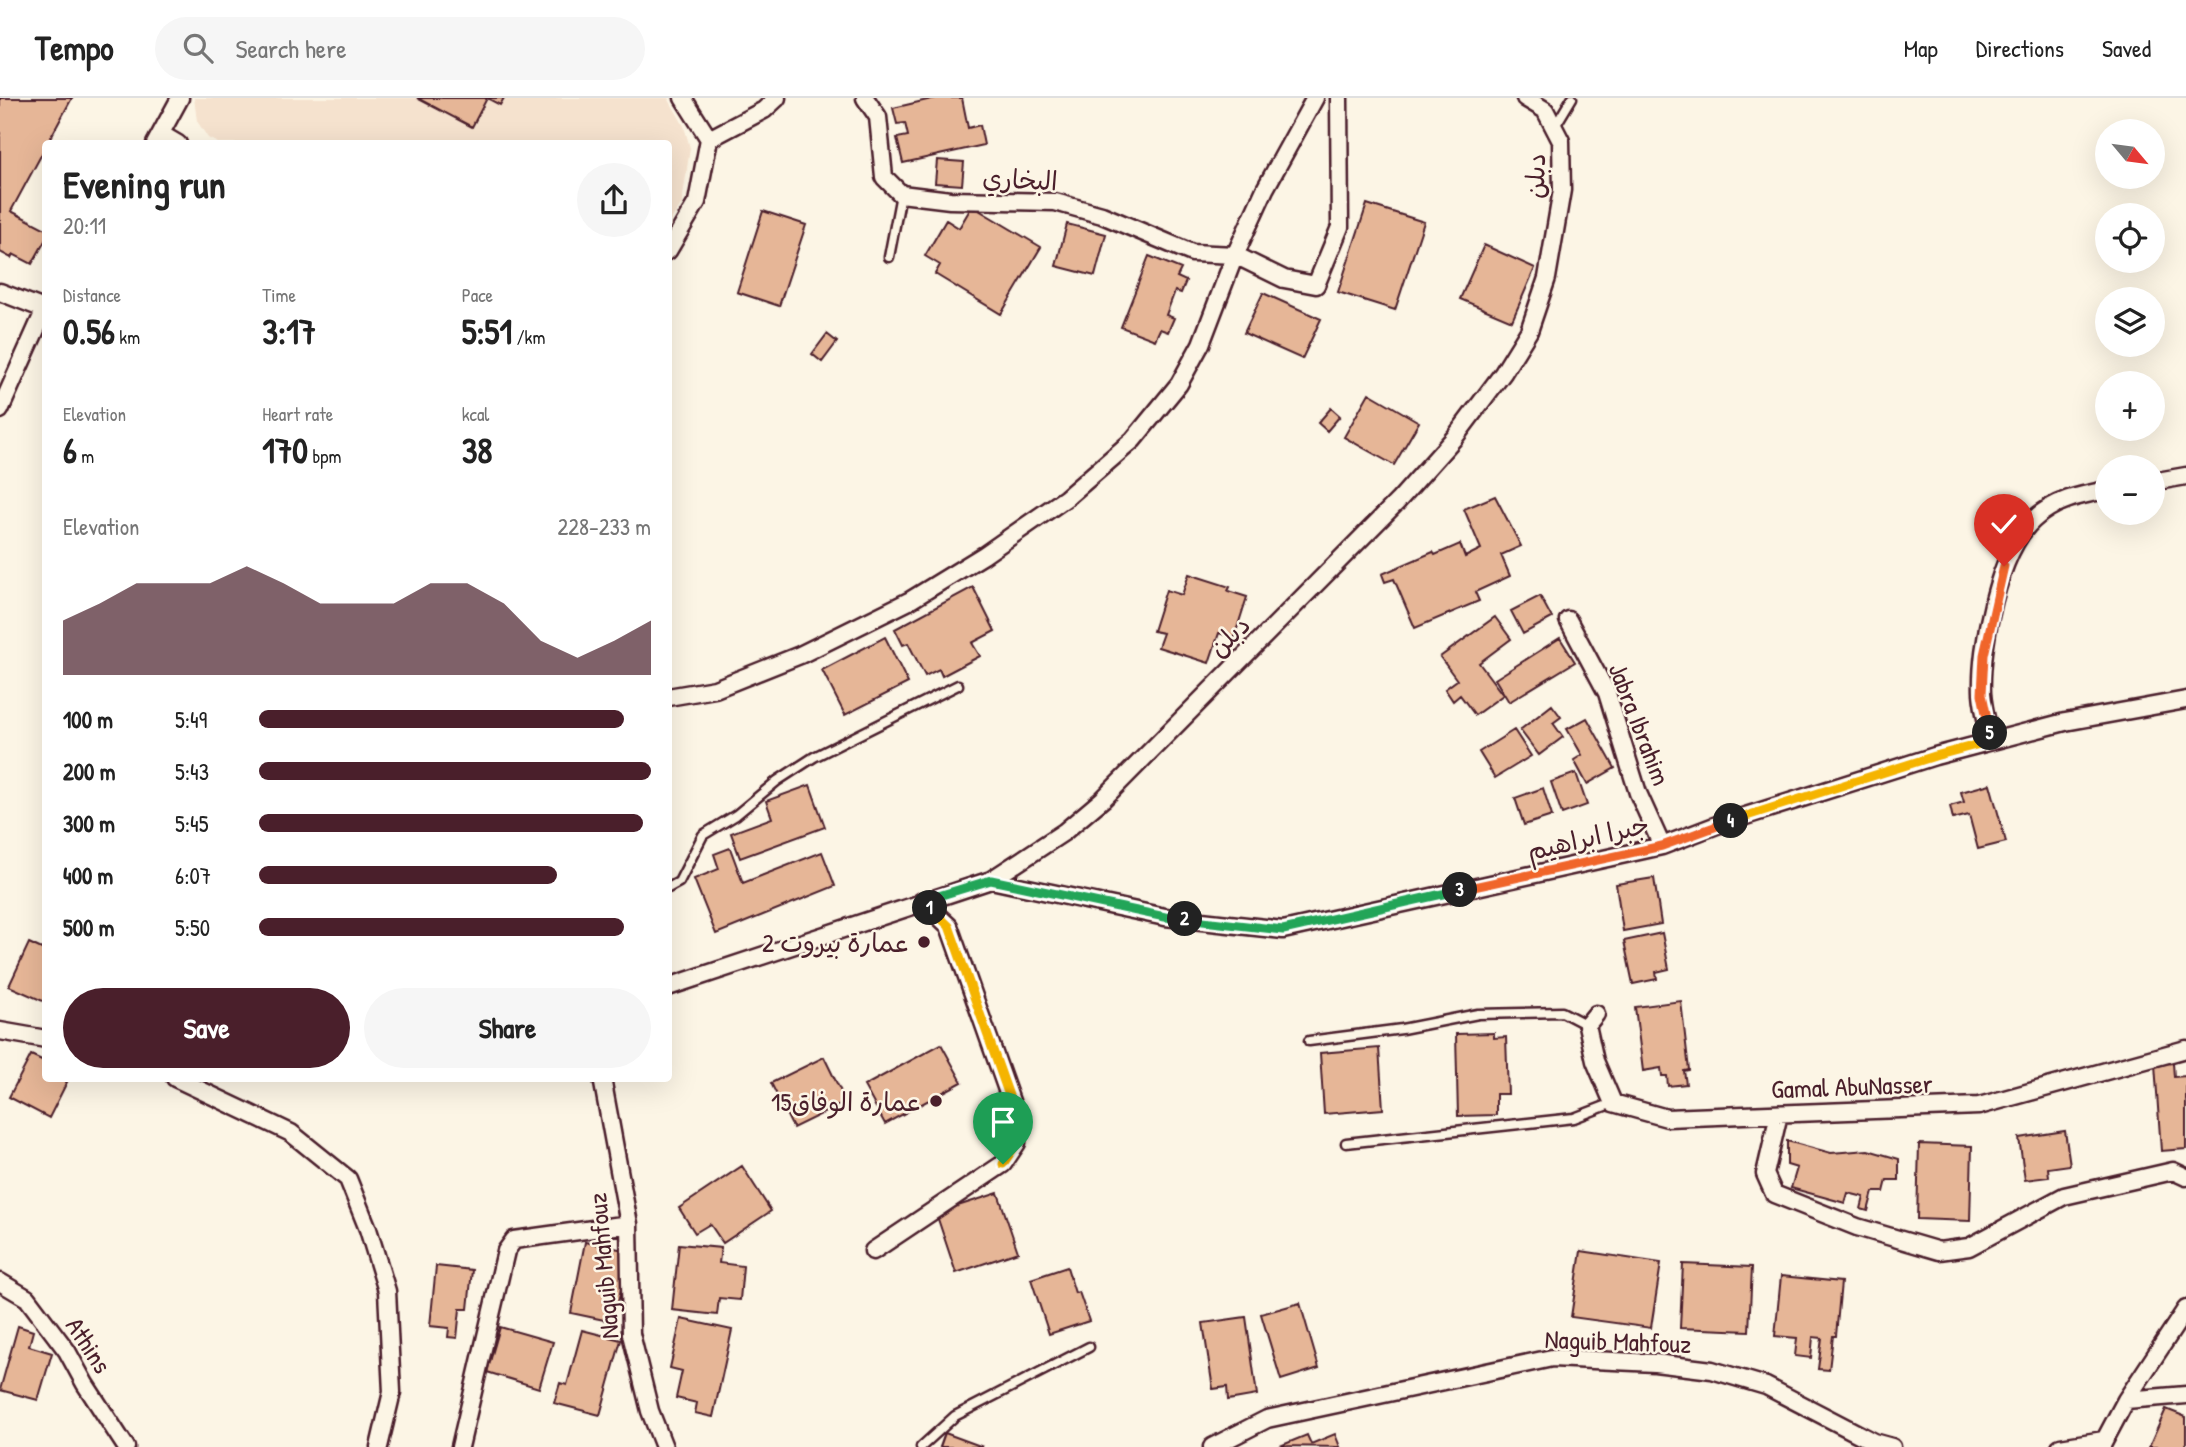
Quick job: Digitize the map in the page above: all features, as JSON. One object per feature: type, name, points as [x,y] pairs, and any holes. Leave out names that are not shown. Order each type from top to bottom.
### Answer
[{"type":"street","points":[[158,139],[180,98]]},
{"type":"street","points":[[672,244],[698,202],[709,139],[683,98]]},
{"type":"street","points":[[709,139],[764,110],[777,98]]},
{"type":"street","points":[[865,98],[878,117],[884,177],[901,194]]},
{"type":"street","points":[[672,696],[715,689],[788,660],[909,601],[984,555],[1066,498],[1133,440],[1179,384],[1201,344],[1235,255],[1265,189],[1315,98]]},
{"type":"street","points":[[1235,255],[1284,279],[1317,285],[1340,227],[1339,98]]},
{"type":"street","name":"دبلن","points":[[672,985],[991,880],[1064,832],[1103,799],[1398,501],[1455,437],[1487,395],[1529,331],[1547,278],[1562,190],[1561,142],[1545,110],[1528,98]]},
{"type":"street","name":"البخاري","points":[[901,194],[950,200],[1055,202],[1102,215],[1192,253],[1235,255]]},
{"type":"street","points":[[0,292],[42,307]]},
{"type":"street","points":[[0,410],[42,315]]},
{"type":"street","points":[[2165,479],[2186,475]]},
{"type":"street","points":[[1991,741],[1982,694],[1984,655],[1994,606],[2013,546],[2033,520],[2048,509],[2063,500],[2095,493]]},
{"type":"street","name":"Jabra Ibrahim","points":[[1568,620],[1607,693],[1639,793],[1662,846]]},
{"type":"street","name":"جبرا ابراهيم","points":[[991,880],[1165,917],[1283,930],[1662,846],[1935,756],[2065,722],[2186,700]]},
{"type":"street","points":[[873,1251],[1003,1164],[1017,1143],[1018,1121],[949,926],[922,901]]},
{"type":"street","points":[[1592,1020],[1594,1061],[1613,1103]]},
{"type":"street","points":[[0,1031],[42,1038]]},
{"type":"street","name":"Gamal AbuNasser","points":[[1613,1103],[1667,1118],[1979,1106],[2186,1049]]},
{"type":"street","points":[[183,1082],[290,1133],[348,1179],[369,1229],[387,1291],[392,1392],[379,1447]]},
{"type":"street","name":"Naguib Mahfouz","points":[[604,1082],[629,1224],[631,1334],[650,1411],[664,1447]]},
{"type":"street","points":[[1779,1114],[1765,1174],[1774,1194],[1857,1227],[1940,1251],[1969,1247],[2064,1196],[2173,1171],[2186,1177]]},
{"type":"street","points":[[460,1447],[506,1251],[514,1240],[629,1224]]},
{"type":"street","name":"Athins","points":[[0,1282],[27,1298],[67,1351],[126,1447]]},
{"type":"street","points":[[2060,1447],[2103,1443],[2126,1400],[2186,1310]]},
{"type":"street","name":"Naguib Mahfouz","points":[[1212,1447],[1267,1419],[1552,1358],[1655,1363],[1712,1370],[1766,1386],[1874,1442],[1892,1447]]},
{"type":"street","points":[[2126,1400],[2186,1395]]},
{"type":"lane","points":[[1554,128],[1572,98]]},
{"type":"lane","points":[[889,257],[901,194]]},
{"type":"lane","points":[[672,886],[678,882],[703,835],[736,815],[778,781],[814,757],[958,685]]},
{"type":"lane","points":[[1309,1041],[1402,1029],[1478,1014],[1562,1012],[1592,1020]]},
{"type":"lane","points":[[1346,1143],[1574,1118],[1613,1103]]},
{"type":"lane","points":[[921,1447],[955,1416],[1089,1347]]},
{"type":"shaded area","points":[[194,98],[668,98],[684,126],[690,148],[682,203],[672,218],[672,140],[212,140],[197,121]]},
{"type":"building","points":[[0,98],[72,98],[49,140],[42,140],[42,154],[11,211],[42,227],[42,246],[32,264],[13,254],[11,258],[0,252]]},
{"type":"building","points":[[417,98],[487,98],[472,127]]},
{"type":"building","points":[[487,98],[504,98],[500,105]]},
{"type":"building","points":[[936,98],[962,98],[968,128],[980,125],[984,145],[903,163],[897,138],[908,136],[905,123],[897,124],[893,108]]},
{"type":"building","points":[[937,160],[964,162],[962,185],[935,183]]},
{"type":"building","points":[[1367,204],[1424,222],[1395,310],[1338,292]]},
{"type":"building","points":[[972,206],[1041,247],[1001,314],[935,274],[940,265],[925,256],[946,220],[959,228]]},
{"type":"building","points":[[763,211],[806,225],[779,306],[737,292]]},
{"type":"building","points":[[1067,224],[1106,234],[1095,276],[1056,266]]},
{"type":"building","points":[[1484,245],[1535,268],[1512,321],[1460,299]]},
{"type":"building","points":[[1149,256],[1181,269],[1177,277],[1186,281],[1181,293],[1175,291],[1166,315],[1174,318],[1168,332],[1160,329],[1155,340],[1121,327]]},
{"type":"building","points":[[1263,293],[1321,319],[1302,359],[1244,333]]},
{"type":"building","points":[[827,334],[837,342],[822,362],[812,354]]},
{"type":"building","points":[[1369,393],[1419,422],[1394,465],[1344,437]]},
{"type":"building","points":[[1331,408],[1340,416],[1327,431],[1318,423]]},
{"type":"building","points":[[1495,496],[1521,546],[1501,555],[1510,576],[1475,592],[1479,601],[1415,628],[1394,579],[1385,582],[1382,574],[1433,552],[1435,555],[1460,544],[1465,557],[1481,549],[1464,509]]},
{"type":"building","points":[[1189,574],[1230,587],[1228,591],[1247,597],[1234,638],[1219,633],[1209,663],[1158,647],[1163,633],[1153,631],[1166,590],[1182,595]]},
{"type":"building","points":[[973,587],[995,631],[972,643],[980,656],[942,676],[939,669],[925,676],[908,643],[903,645],[895,629]]},
{"type":"building","points":[[1540,596],[1552,618],[1523,634],[1511,611]]},
{"type":"building","points":[[1495,617],[1511,639],[1479,663],[1503,695],[1475,715],[1460,695],[1453,701],[1445,689],[1457,680],[1440,657]]},
{"type":"building","points":[[885,637],[908,683],[845,715],[822,670]]},
{"type":"building","points":[[1560,638],[1575,662],[1509,702],[1495,679]]},
{"type":"building","points":[[1552,705],[1561,717],[1553,723],[1563,737],[1539,755],[1520,730]]},
{"type":"building","points":[[1587,718],[1615,768],[1587,784],[1574,760],[1582,755],[1567,729]]},
{"type":"building","points":[[1514,730],[1531,756],[1495,778],[1479,752]]},
{"type":"building","points":[[1576,773],[1587,805],[1562,814],[1551,782]]},
{"type":"building","points":[[1990,784],[2006,842],[1978,849],[1969,815],[1953,819],[1950,806],[1964,802],[1961,792]]},
{"type":"building","points":[[810,785],[825,827],[740,858],[731,833],[772,818],[766,801]]},
{"type":"building","points":[[1543,788],[1552,816],[1524,825],[1515,798]]},
{"type":"building","points":[[730,848],[743,883],[822,852],[835,886],[716,934],[694,879],[719,869],[714,854]]},
{"type":"building","points":[[1654,878],[1661,924],[1623,931],[1616,884]]},
{"type":"building","points":[[1662,933],[1669,969],[1656,972],[1657,979],[1633,984],[1624,941]]},
{"type":"building","points":[[29,943],[42,949],[42,1001],[9,986]]},
{"type":"building","points":[[1681,1001],[1689,1070],[1684,1071],[1686,1084],[1668,1086],[1667,1076],[1662,1076],[1661,1068],[1643,1071],[1635,1007]]},
{"type":"building","points":[[1494,1033],[1494,1038],[1506,1037],[1508,1094],[1496,1094],[1496,1115],[1458,1116],[1456,1034]]},
{"type":"building","points":[[941,1044],[962,1082],[885,1124],[864,1086]]},
{"type":"building","points":[[1379,1048],[1383,1109],[1324,1114],[1320,1053]]},
{"type":"building","points":[[31,1055],[42,1060],[42,1082],[67,1082],[49,1118],[9,1097]]},
{"type":"building","points":[[824,1057],[846,1102],[793,1128],[771,1083]]},
{"type":"building","points":[[2173,1063],[2174,1077],[2186,1076],[2186,1149],[2161,1151],[2155,1064]]},
{"type":"building","points":[[2065,1131],[2070,1165],[2048,1168],[2049,1177],[2025,1180],[2019,1138]]},
{"type":"building","points":[[1787,1141],[1831,1153],[1868,1150],[1899,1159],[1899,1180],[1887,1180],[1884,1192],[1873,1192],[1868,1211],[1861,1209],[1864,1197],[1848,1193],[1845,1203],[1791,1188],[1797,1168],[1787,1165]]},
{"type":"building","points":[[1919,1144],[1972,1146],[1970,1221],[1917,1219]]},
{"type":"building","points":[[742,1166],[771,1211],[723,1243],[710,1224],[695,1233],[679,1208]]},
{"type":"building","points":[[998,1193],[1018,1252],[956,1273],[936,1213]]},
{"type":"building","points":[[585,1242],[629,1251],[618,1303],[612,1302],[609,1321],[571,1313]]},
{"type":"building","points":[[679,1244],[721,1248],[719,1263],[743,1266],[740,1300],[719,1298],[717,1315],[672,1310]]},
{"type":"building","points":[[1581,1251],[1661,1263],[1651,1328],[1571,1317]]},
{"type":"building","points":[[1683,1264],[1752,1267],[1749,1331],[1680,1328]]},
{"type":"building","points":[[436,1266],[472,1270],[468,1309],[460,1309],[457,1338],[448,1337],[449,1328],[430,1326]]},
{"type":"building","points":[[1067,1267],[1075,1293],[1079,1292],[1089,1321],[1049,1334],[1031,1279]]},
{"type":"building","points":[[1781,1276],[1841,1282],[1836,1336],[1833,1336],[1829,1370],[1818,1369],[1822,1338],[1813,1337],[1811,1358],[1795,1356],[1797,1338],[1775,1336]]},
{"type":"building","points":[[1300,1303],[1319,1368],[1281,1380],[1261,1314]]},
{"type":"building","points":[[1246,1317],[1257,1395],[1228,1400],[1227,1387],[1213,1389],[1203,1323]]},
{"type":"building","points":[[681,1319],[732,1330],[713,1417],[695,1413],[697,1403],[676,1398],[682,1371],[670,1368]]},
{"type":"building","points":[[18,1326],[33,1331],[29,1346],[52,1353],[38,1400],[0,1390]]},
{"type":"building","points":[[500,1327],[553,1342],[539,1388],[487,1372]]},
{"type":"building","points":[[582,1330],[621,1340],[600,1415],[554,1403],[560,1383],[567,1385]]},
{"type":"building","points":[[2166,1409],[2186,1417],[2186,1447],[2149,1447]]},
{"type":"building","points":[[945,1433],[983,1447],[940,1447]]},
{"type":"building","points":[[1335,1434],[1340,1447],[1280,1446],[1307,1435],[1311,1444]]},
{"type":"place","name":"عمارة بيروت 2","points":[[924,942]]},
{"type":"place","name":"عمارة الوفاق15","points":[[936,1101]]},
{"type":"route","points":[[1003,1164],[1017,1143],[1018,1121],[949,926],[922,901],[991,880],[1165,917],[1283,930],[1662,846],[1717,825],[1991,741],[1982,694],[1984,655],[2004,566]]}]
